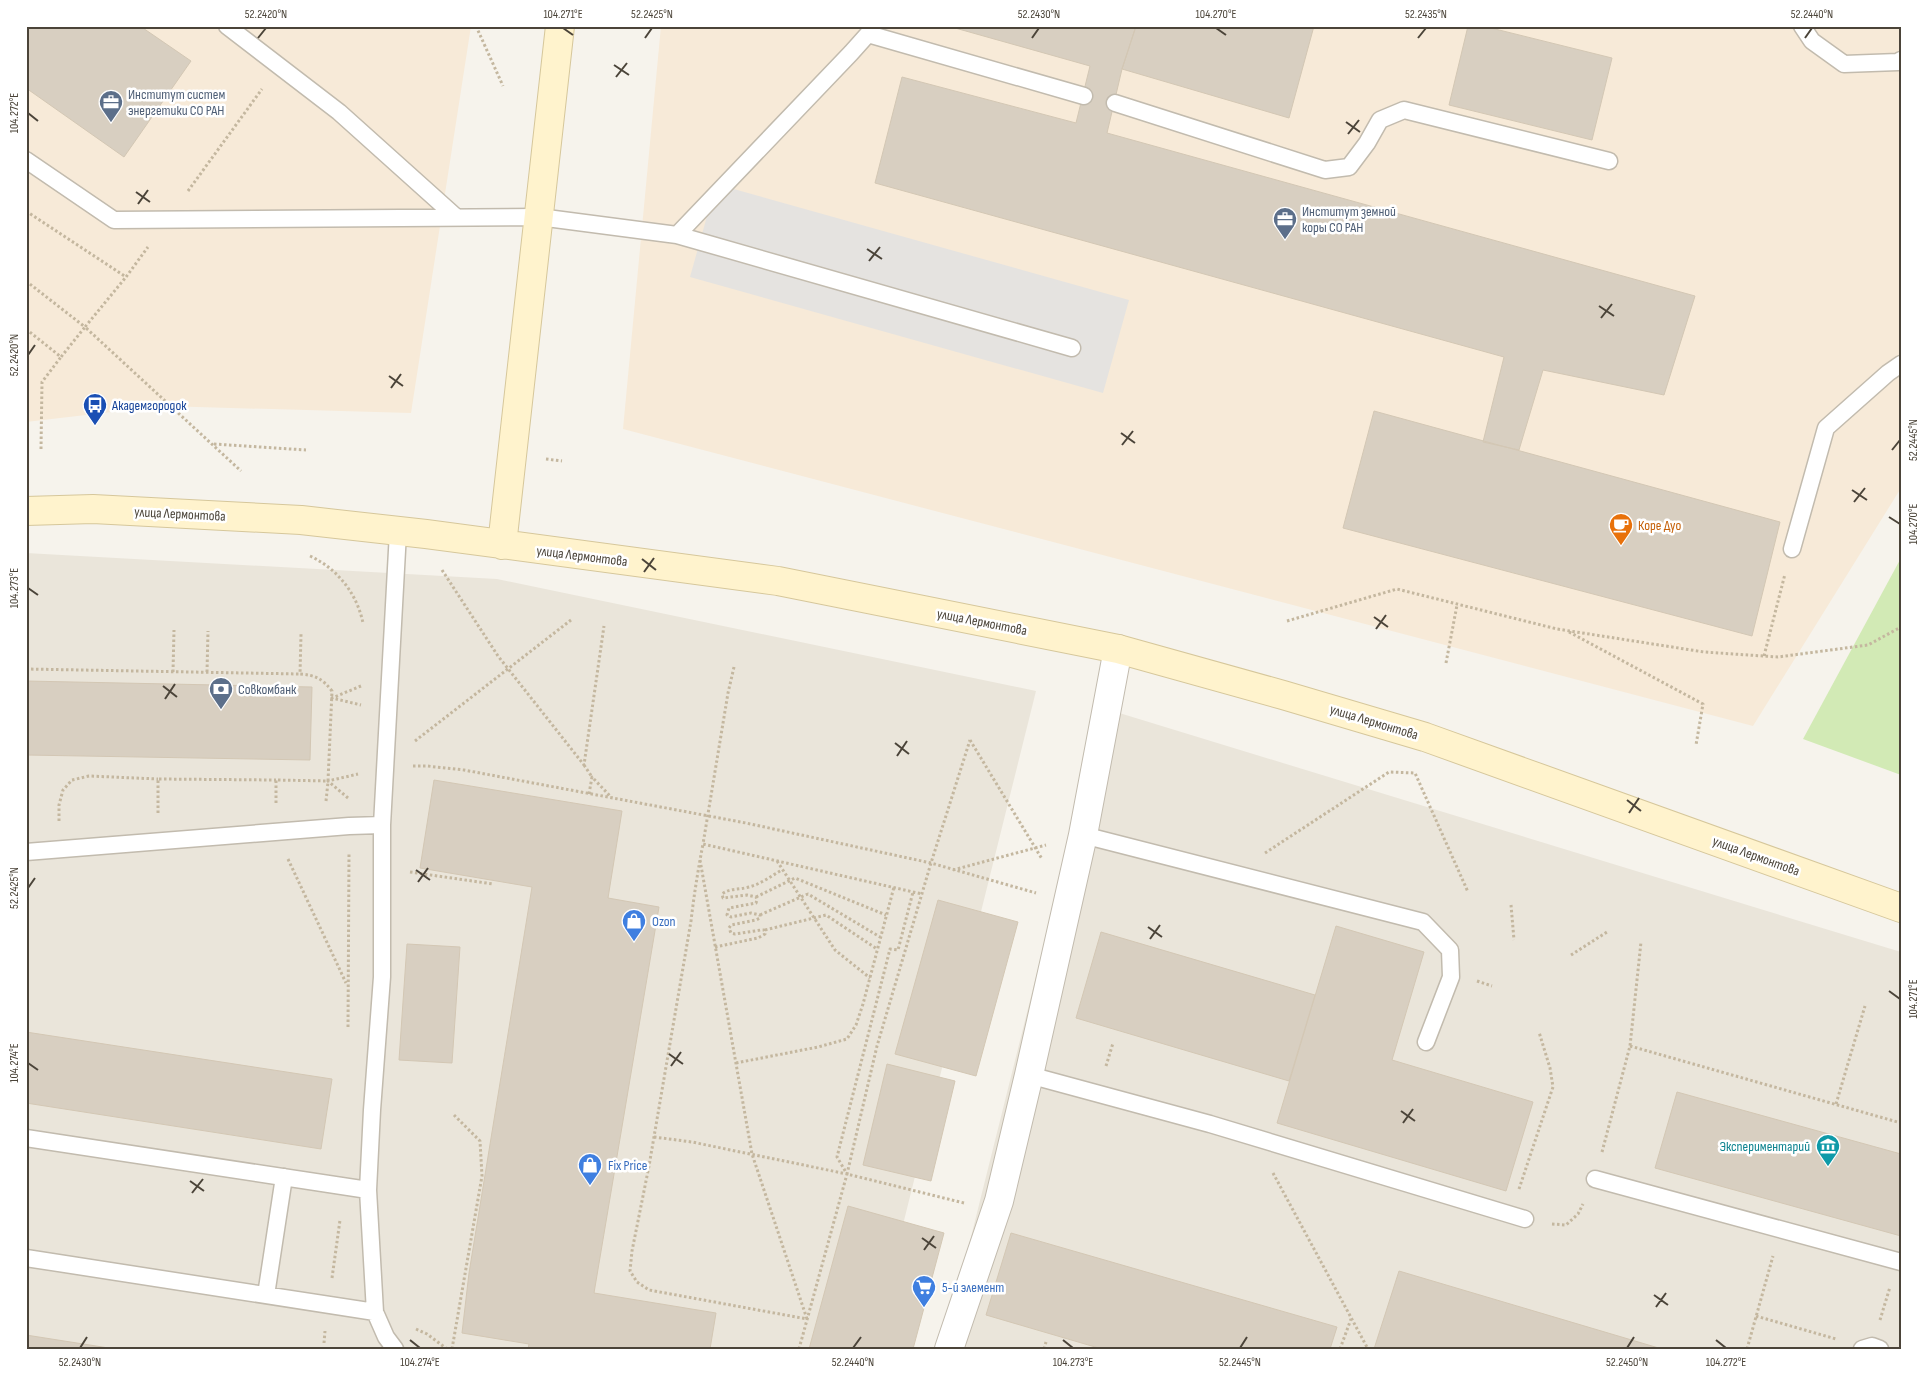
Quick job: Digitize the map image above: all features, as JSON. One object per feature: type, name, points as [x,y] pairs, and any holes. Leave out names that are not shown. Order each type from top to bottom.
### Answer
[{"type":"main road","points":[[502,545],[560,26]]},
{"type":"main road","name":"улица Лермонтова","points":[[26,510],[93,509],[302,520],[502,545],[778,581],[1118,650],[1273,692],[1425,737],[1901,908]]},
{"type":"street","points":[[949,1349],[995,1211],[1029,1075],[1068,902],[1118,650]]},
{"type":"lane","points":[[227,26],[339,112],[456,217]]},
{"type":"lane","points":[[1802,26],[1812,41],[1844,64],[1898,62],[1901,60]]},
{"type":"lane","points":[[676,235],[870,30],[1084,96]]},
{"type":"lane","points":[[1115,103],[1325,170],[1349,167],[1367,143],[1380,120],[1404,110],[1609,161]]},
{"type":"lane","points":[[26,160],[114,220],[539,217],[676,235],[1072,348]]},
{"type":"lane","points":[[1792,549],[1826,428],[1888,373],[1901,364]]},
{"type":"lane","points":[[395,1349],[386,1337],[375,1312],[368,1190],[382,977],[382,825],[398,532]]},
{"type":"lane","points":[[26,852],[382,825]]},
{"type":"lane","points":[[1082,835],[1422,922],[1450,950],[1451,977],[1426,1042]]},
{"type":"lane","points":[[1029,1075],[1254,1137],[1518,1216]]},
{"type":"lane","points":[[26,1138],[368,1190]]},
{"type":"lane","points":[[266,1295],[284,1177]]},
{"type":"lane","points":[[1595,1179],[1901,1262]]},
{"type":"lane","points":[[26,1258],[375,1312]]},
{"type":"lane","points":[[1862,1349],[1872,1346],[1880,1349]]},
{"type":"path","points":[[476,26],[503,86]]},
{"type":"path","points":[[42,449],[42,382],[126,277]]},
{"type":"path","points":[[26,281],[86,327],[241,471]]},
{"type":"path","points":[[26,330],[61,357]]},
{"type":"path","points":[[213,444],[306,450]]},
{"type":"path","points":[[546,459],[562,461]]},
{"type":"path","points":[[1764,656],[1792,549]]},
{"type":"path","points":[[308,556],[316,559],[345,583],[359,606],[364,630]]},
{"type":"path","points":[[440,566],[508,669],[592,777],[613,798]]},
{"type":"path","points":[[1287,621],[1397,590],[1566,630],[1704,652],[1778,657],[1868,644],[1901,627]]},
{"type":"path","points":[[1446,663],[1457,605]]},
{"type":"path","points":[[410,744],[570,620]]},
{"type":"path","points":[[584,765],[604,626]]},
{"type":"path","points":[[173,672],[174,630]]},
{"type":"path","points":[[1566,630],[1703,704],[1696,745]]},
{"type":"path","points":[[207,672],[208,631]]},
{"type":"path","points":[[300,674],[301,634]]},
{"type":"path","points":[[734,667],[728,693],[630,1271],[637,1282],[649,1290],[807,1319]]},
{"type":"path","points":[[26,669],[300,674],[319,678],[332,691],[328,781],[158,779],[89,776],[72,780],[63,790],[59,805],[59,849]]},
{"type":"path","points":[[799,1349],[847,1174],[877,1046],[931,863],[970,740],[1068,902]]},
{"type":"path","points":[[446,768],[708,815],[931,863],[1068,902]]},
{"type":"path","points":[[1234,874],[1388,772],[1415,773],[1468,892]]},
{"type":"path","points":[[589,794],[592,777]]},
{"type":"path","points":[[158,779],[158,842]]},
{"type":"path","points":[[276,780],[276,833],[348,986]]},
{"type":"path","points":[[348,1032],[349,826]]},
{"type":"path","points":[[952,870],[1082,835]]},
{"type":"path","points":[[703,844],[922,894]]},
{"type":"path","points":[[700,860],[752,1154],[807,1319]]},
{"type":"path","points":[[777,861],[835,950],[870,978]]},
{"type":"path","points":[[382,868],[493,884]]},
{"type":"path","points":[[782,870],[760,883],[726,891],[722,894],[723,898],[747,895],[756,897],[795,878],[886,915]]},
{"type":"path","points":[[736,1063],[818,1047],[847,1039],[856,1025],[894,887]]},
{"type":"path","points":[[847,1174],[837,1157],[890,948],[898,950],[913,892]]},
{"type":"path","points":[[877,949],[826,915],[764,930],[731,933],[729,928],[731,925],[756,920],[760,918],[760,915],[808,894],[880,937]]},
{"type":"path","points":[[756,897],[756,903],[729,908],[727,916],[751,913],[760,915]]},
{"type":"path","points":[[1512,905],[1514,940]]},
{"type":"path","points":[[715,947],[758,938],[765,934],[764,930]]},
{"type":"path","points":[[1571,955],[1607,932]]},
{"type":"path","points":[[1539,1032],[1550,1068],[1553,1088],[1518,1216],[1540,1223],[1566,1225],[1578,1214],[1595,1179],[1630,1046],[1641,942]]},
{"type":"path","points":[[1836,1104],[1865,1006]]},
{"type":"path","points":[[1630,1046],[1901,1123]]},
{"type":"path","points":[[452,1349],[482,1176],[480,1141],[454,1116]]},
{"type":"path","points":[[654,1137],[692,1142],[847,1174],[995,1211]]},
{"type":"path","points":[[1254,1137],[1368,1349]]},
{"type":"path","points":[[324,1343],[344,1186]]},
{"type":"path","points":[[1747,1349],[1781,1229]]},
{"type":"path","points":[[1756,1316],[1828,1336]]},
{"type":"path","points":[[1340,1349],[1351,1318]]},
{"type":"path","points":[[427,1334],[446,1349]]},
{"type":"path","points":[[1044,1349],[1046,1342]]},
{"type":"shaded area","points":[[26,26],[471,26],[411,413],[163,406],[26,422]]},
{"type":"shaded area","points":[[661,26],[1901,26],[1901,488],[1753,726],[623,429]]},
{"type":"shaded area","points":[[716,184],[1129,300],[1103,393],[690,277]]},
{"type":"shaded area","points":[[26,553],[497,579],[1036,691],[872,1349],[26,1349]]},
{"type":"shaded area","points":[[1103,708],[1901,952],[1901,1349],[943,1349]]},
{"type":"green space","points":[[1901,558],[1901,775],[1803,739]]},
{"type":"building","name":"Институт систем энергетики СО РАН","points":[[26,26],[140,26],[191,61],[124,157],[26,88]]},
{"type":"building","name":"Институт земной коры СО РАН","points":[[948,26],[1136,26],[1122,69],[1107,133],[1695,296],[1664,395],[1543,370],[1519,450],[1483,442],[1504,357],[875,183],[902,77],[1076,123],[1090,66]]},
{"type":"building","points":[[1136,26],[1314,26],[1289,118],[1122,69]]},
{"type":"building","points":[[1468,26],[1483,26],[1612,58],[1592,140],[1449,105]]},
{"type":"building","points":[[1374,411],[1780,522],[1752,636],[1343,528]]},
{"type":"building","points":[[26,681],[312,687],[310,760],[26,755]]},
{"type":"building","points":[[434,780],[622,811],[608,898],[659,907],[594,1293],[716,1313],[710,1349],[528,1349],[529,1344],[462,1333],[469,1273],[532,887],[420,868]]},
{"type":"building","points":[[938,900],[1018,922],[976,1076],[895,1054]]},
{"type":"building","points":[[1336,926],[1424,952],[1392,1060],[1533,1102],[1506,1191],[1277,1123]]},
{"type":"building","points":[[1101,932],[1315,995],[1289,1081],[1076,1018]]},
{"type":"building","points":[[407,944],[460,947],[452,1063],[399,1060]]},
{"type":"building","points":[[26,1032],[332,1079],[321,1149],[26,1103]]},
{"type":"building","points":[[887,1064],[955,1081],[931,1181],[863,1165]]},
{"type":"building","points":[[1677,1092],[1901,1154],[1901,1236],[1655,1168]]},
{"type":"building","points":[[848,1206],[944,1233],[913,1349],[809,1349]]},
{"type":"building","points":[[1011,1233],[1337,1327],[1330,1349],[1102,1349],[986,1315]]},
{"type":"building","points":[[1399,1271],[1662,1349],[1374,1349]]},
{"type":"building","points":[[26,1335],[115,1349],[26,1349]]},
{"type":"place","name":"Институт систем энергетики СО РАН","points":[[111,123]]},
{"type":"place","name":"Институт земной коры СО РАН","points":[[1285,240]]},
{"type":"place","name":"Академгородок","points":[[95,426]]},
{"type":"place","name":"Коре Дуо","points":[[1621,546]]},
{"type":"place","name":"Совкомбанк","points":[[221,710]]},
{"type":"place","name":"Ozon","points":[[634,942]]},
{"type":"place","name":"Экспериментарий","points":[[1828,1167]]},
{"type":"place","name":"Fix Price","points":[[590,1186]]},
{"type":"place","name":"5-й элемент","points":[[924,1308]]}]
